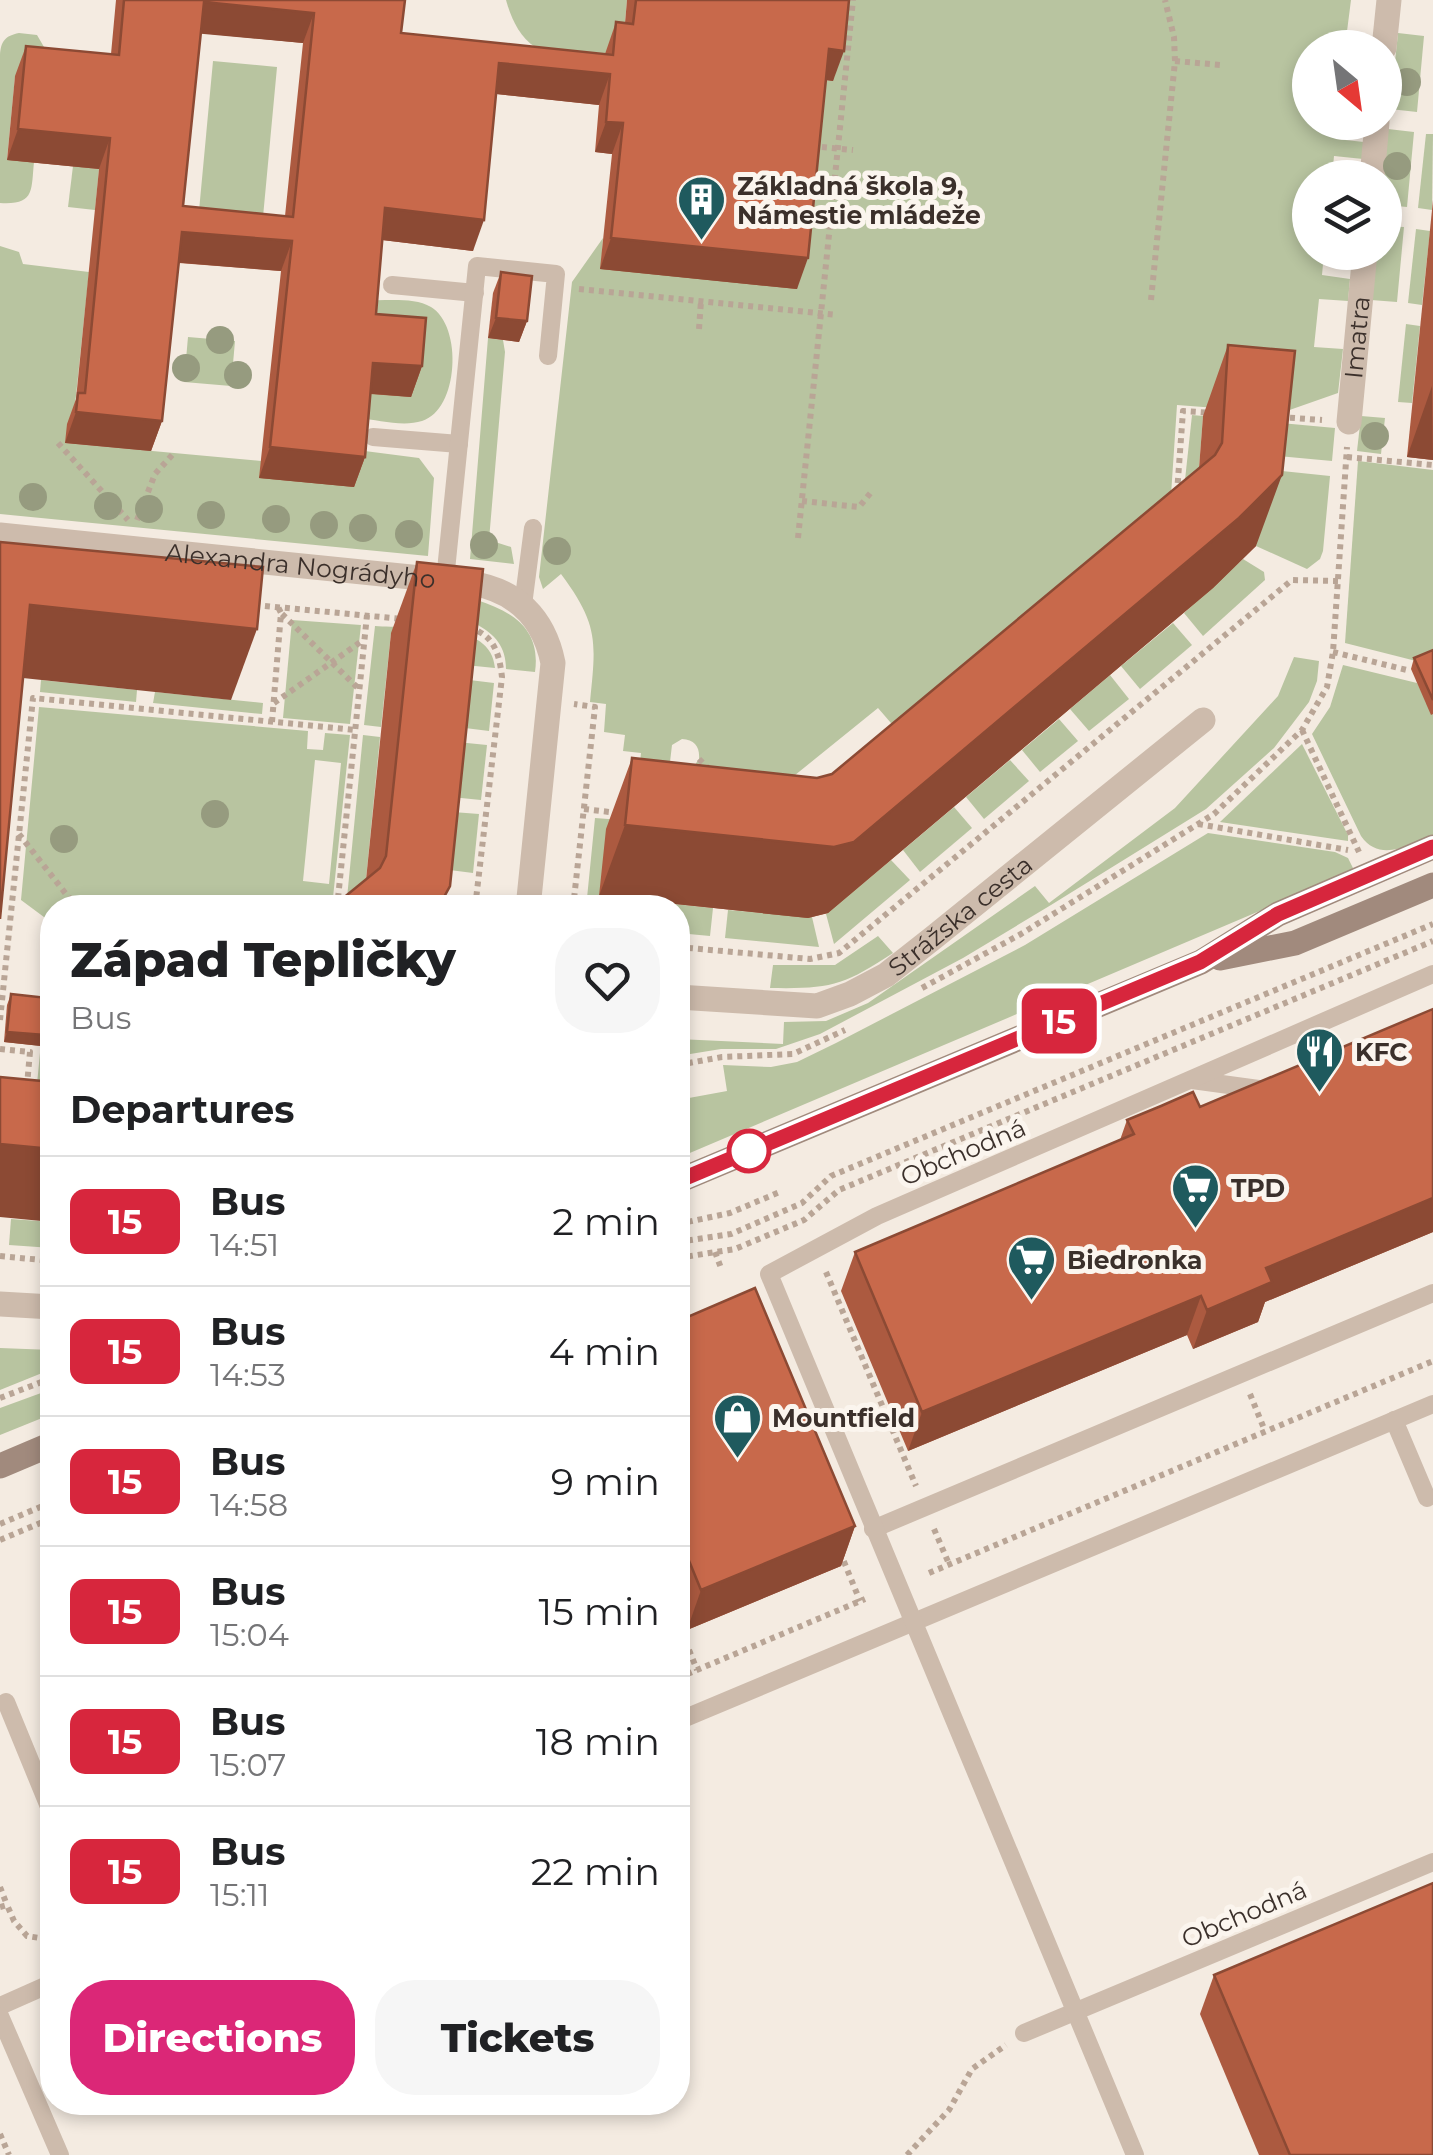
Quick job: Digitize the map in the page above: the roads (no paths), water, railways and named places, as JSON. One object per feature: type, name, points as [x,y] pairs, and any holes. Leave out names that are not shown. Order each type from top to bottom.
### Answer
[{"type":"street","points":[[1386,30],[1388,0]]},
{"type":"street","name":"Imatra","points":[[1349,422],[1363,270]]},
{"type":"street","name":"Alexandra Nográdyho","points":[[0,535],[458,581],[493,586],[523,604]]},
{"type":"street","points":[[523,604],[544,633],[553,663],[529,895]]},
{"type":"street","name":"Strážska cesta","points":[[690,997],[817,1006],[886,975],[1203,720]]},
{"type":"street","points":[[690,1176],[1200,962],[1278,914],[1433,847]]},
{"type":"street","points":[[1200,962],[1295,943],[1433,885]]},
{"type":"street","points":[[0,1304],[40,1306]]},
{"type":"street","points":[[0,1466],[40,1449]]},
{"type":"lane","points":[[458,581],[459,444],[478,266],[528,263],[556,274],[548,356]]},
{"type":"lane","points":[[392,285],[475,293]]},
{"type":"lane","points":[[373,437],[459,444]]},
{"type":"lane","points":[[523,604],[533,528]]},
{"type":"lane","name":"Obchodná","points":[[1135,2155],[769,1274],[877,1216],[1433,974]]},
{"type":"lane","points":[[1192,1080],[1262,1091],[1287,1082]]},
{"type":"lane","points":[[874,1529],[1433,1293]]},
{"type":"lane","points":[[690,1716],[1433,1404]]},
{"type":"lane","points":[[1394,1420],[1428,1498]]},
{"type":"lane","points":[[6,1702],[40,1785]]},
{"type":"lane","name":"Obchodná","points":[[1024,2033],[1433,1862]]},
{"type":"lane","points":[[0,2006],[40,1988]]},
{"type":"lane","points":[[0,2016],[40,2109]]},
{"type":"lane","points":[[43,2115],[60,2155]]},
{"type":"place","name":"Základná škola 9, Námestie mládeže","points":[[702,242]]},
{"type":"place","name":"KFC","points":[[1320,1094]]},
{"type":"place","name":"TPD","points":[[1196,1230]]},
{"type":"place","name":"Biedronka","points":[[1032,1302]]},
{"type":"place","name":"Mountfield","points":[[737,1460]]}]
